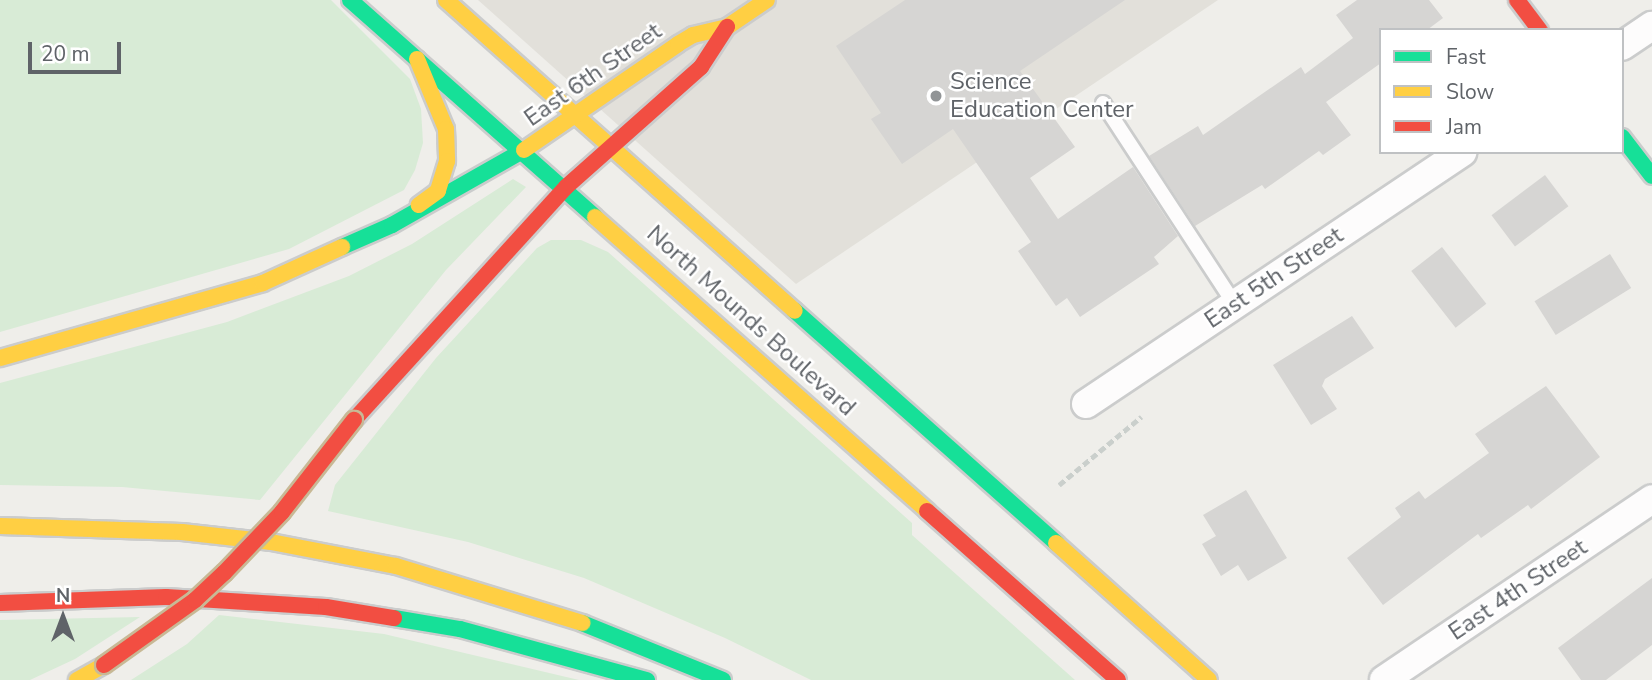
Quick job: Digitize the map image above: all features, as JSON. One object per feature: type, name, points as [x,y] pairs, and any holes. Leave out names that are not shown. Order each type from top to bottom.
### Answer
[{"type":"main road","name":"North Mounds Boulevard","points":[[350,0],[566,187],[1118,680]]},
{"type":"main road","name":"North Mounds Boulevard","points":[[446,0],[609,150],[1209,680]]},
{"type":"main road","name":"East 6th Street","points":[[392,225],[524,150],[683,41],[727,26],[767,0]]},
{"type":"main road","points":[[1517,0],[1538,28]]},
{"type":"main road","name":"East 6th Street","points":[[76,680],[104,665],[195,600],[231,566],[282,512],[354,421],[429,341],[508,246],[566,187],[708,60],[727,26]]},
{"type":"main road","points":[[0,358],[252,286],[392,225],[438,191],[447,161],[442,119],[416,59]]},
{"type":"main road","points":[[1624,140],[1652,176]]},
{"type":"main road","points":[[0,526],[181,532],[271,542],[396,566],[553,611],[723,680]]},
{"type":"main road","points":[[0,603],[166,597],[326,607],[460,629],[646,680]]},
{"type":"street","points":[[1624,45],[1652,26]]},
{"type":"street","name":"East 5th Street","points":[[1086,404],[1460,154]]},
{"type":"street","name":"East 4th Street","points":[[1384,680],[1652,499]]},
{"type":"lane","points":[[1103,103],[1235,305]]},
{"type":"path","points":[[1059,485],[1141,417]]},
{"type":"shaded area","points":[[478,0],[1218,0],[796,284]]},
{"type":"green space","points":[[0,0],[331,0],[410,79],[421,109],[423,143],[415,170],[404,190],[289,249],[0,332]]},
{"type":"green space","points":[[513,179],[526,187],[446,270],[260,500],[122,487],[0,485],[0,383],[227,322],[349,276],[412,244]]},
{"type":"green space","points":[[551,240],[581,240],[608,252],[912,523],[912,535],[1075,680],[811,680],[725,638],[584,578],[468,542],[328,511],[335,485],[436,358],[537,248]]},
{"type":"green space","points":[[219,615],[384,634],[579,680],[131,680],[187,644]]},
{"type":"green space","points":[[140,617],[75,659],[30,680],[0,680],[0,620]]},
{"type":"building","points":[[905,0],[1125,0],[1020,71],[1075,147],[1030,178],[1058,219],[1133,167],[1178,236],[1154,257],[1159,264],[1080,317],[1067,298],[1056,306],[1018,251],[1031,242],[953,129],[902,164],[871,119],[881,113],[836,46]]},
{"type":"building","points":[[1357,0],[1429,0],[1443,18],[1430,28],[1379,28],[1379,64],[1326,102],[1351,135],[1323,155],[1319,151],[1265,189],[1262,185],[1195,226],[1149,156],[1198,126],[1203,135],[1301,67],[1305,74],[1353,38],[1336,15]]},
{"type":"building","points":[[1545,175],[1568,206],[1515,246],[1491,215]]},
{"type":"building","points":[[1442,247],[1486,304],[1456,328],[1411,271]]},
{"type":"building","points":[[1610,254],[1631,288],[1556,335],[1535,301]]},
{"type":"building","points":[[1352,316],[1374,348],[1325,379],[1322,386],[1337,409],[1311,425],[1273,365]]},
{"type":"building","points":[[1546,386],[1600,457],[1531,509],[1528,505],[1481,538],[1478,534],[1383,605],[1347,558],[1401,517],[1395,508],[1419,491],[1425,499],[1489,453],[1475,434]]},
{"type":"building","points":[[1246,490],[1287,558],[1248,581],[1238,565],[1221,576],[1202,544],[1216,536],[1203,515]]},
{"type":"building","points":[[1652,578],[1652,645],[1606,680],[1581,680],[1558,648]]},
{"type":"traffic: fast","points":[[350,0],[595,217]]},
{"type":"traffic: fast","points":[[1624,140],[1652,176]]},
{"type":"traffic: fast","points":[[342,247],[392,225],[524,150]]},
{"type":"traffic: fast","points":[[795,311],[1056,543]]},
{"type":"traffic: fast","points":[[394,618],[460,629],[647,680]]},
{"type":"traffic: fast","points":[[582,623],[723,680]]},
{"type":"traffic: slow","points":[[446,0],[795,311]]},
{"type":"traffic: slow","points":[[524,150],[678,44],[693,35],[727,27],[767,0]]},
{"type":"traffic: slow","points":[[417,59],[446,129],[447,161],[438,191],[419,205]]},
{"type":"traffic: slow","points":[[595,217],[927,511]]},
{"type":"traffic: slow","points":[[0,358],[263,283],[342,247]]},
{"type":"traffic: slow","points":[[0,526],[182,532],[271,542],[396,566],[582,623]]},
{"type":"traffic: slow","points":[[1056,543],[1209,680]]},
{"type":"traffic: slow","points":[[77,680],[104,665]]},
{"type":"traffic: jam","points":[[1517,0],[1538,28]]},
{"type":"traffic: jam","points":[[566,187],[701,67],[727,27]]},
{"type":"traffic: jam","points":[[354,420],[566,187]]},
{"type":"traffic: jam","points":[[104,665],[195,600],[224,573],[282,512],[354,420]]},
{"type":"traffic: jam","points":[[927,511],[1118,680]]},
{"type":"traffic: jam","points":[[0,603],[166,597],[326,607],[394,618]]},
{"type":"place","name":"Science Education Center","points":[[936,96]]}]
